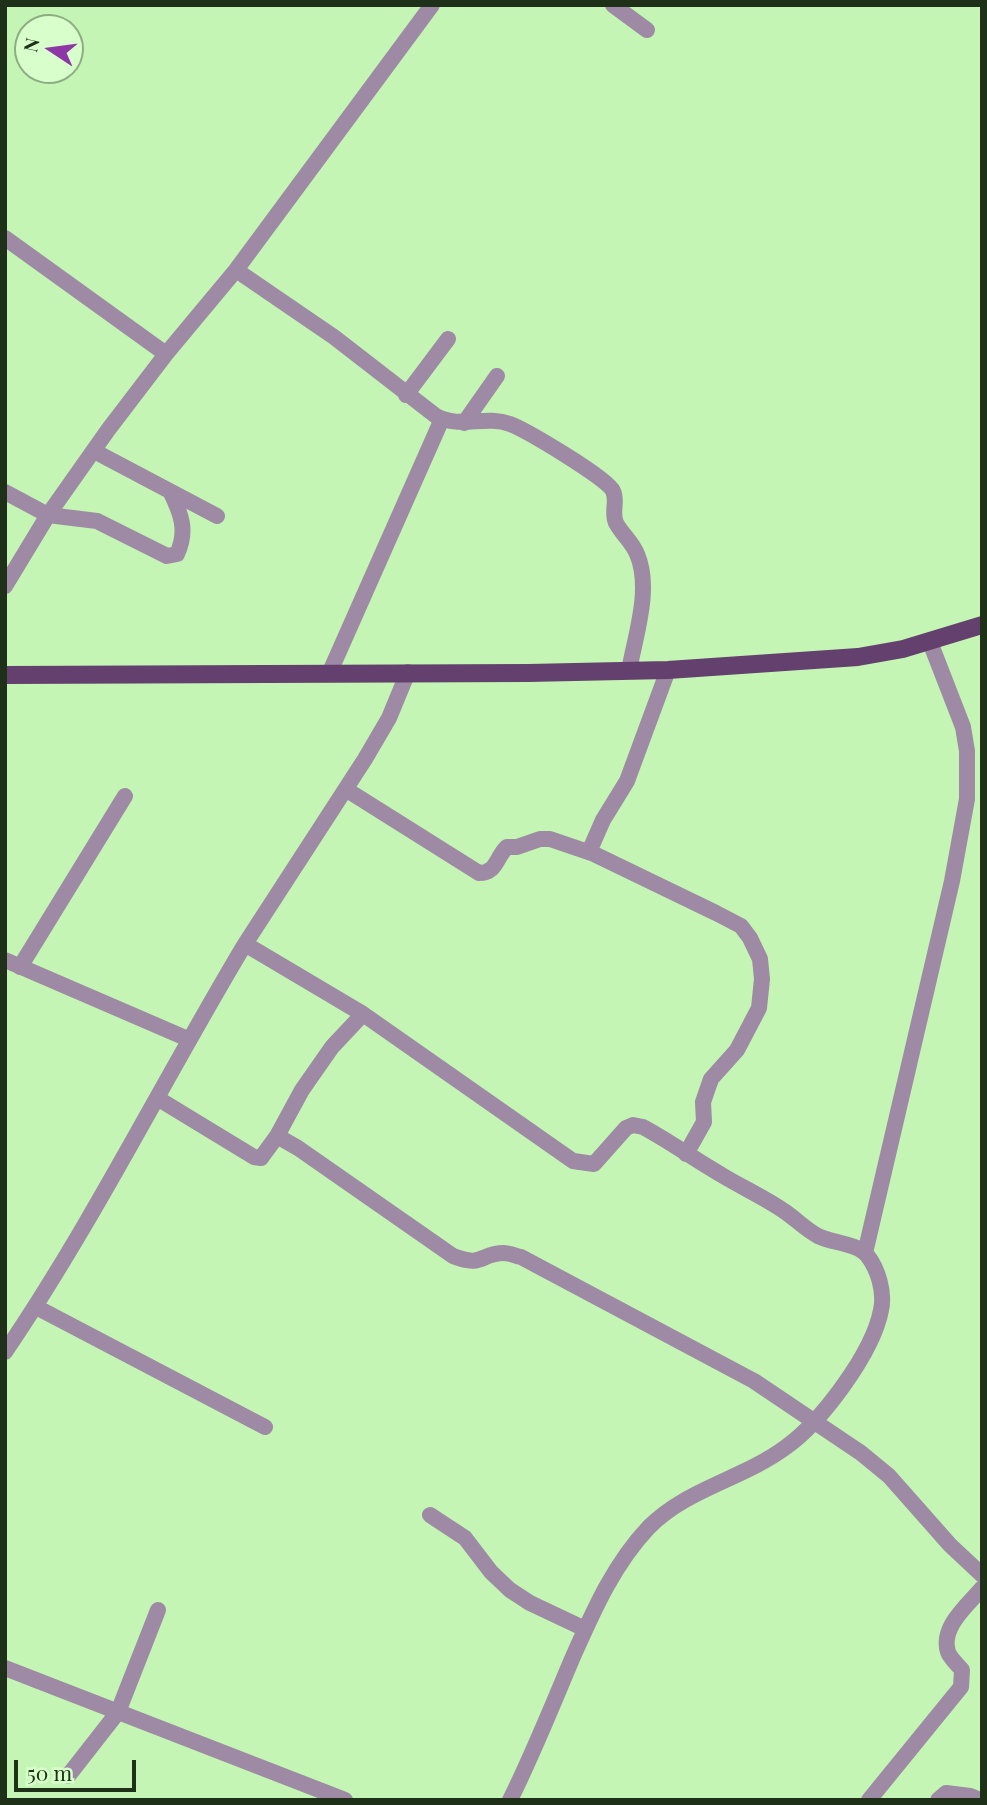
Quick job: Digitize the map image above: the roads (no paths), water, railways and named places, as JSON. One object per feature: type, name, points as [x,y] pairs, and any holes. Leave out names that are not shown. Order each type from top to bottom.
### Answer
[{"type":"main road","points":[[5,675],[668,670],[837,660],[880,654],[930,642],[982,625]]},
{"type":"street","points":[[5,586],[48,515],[94,451],[166,354],[236,270],[432,5]]},
{"type":"street","points":[[613,5],[647,30]]},
{"type":"street","points":[[5,238],[166,354]]},
{"type":"street","points":[[236,270],[334,337],[406,395],[442,419],[454,423],[493,419],[512,425],[598,477],[612,489],[615,518],[634,547],[642,572],[642,594],[629,671]]},
{"type":"street","points":[[406,395],[447,339]]},
{"type":"street","points":[[464,422],[497,376]]},
{"type":"street","points":[[329,674],[442,419]]},
{"type":"street","points":[[94,451],[217,516]]},
{"type":"street","points":[[5,492],[48,515],[97,521],[167,556],[177,554],[184,536],[181,513],[170,491]]},
{"type":"street","points":[[865,1253],[952,881],[967,799],[967,751],[963,727],[930,642]]},
{"type":"street","points":[[589,852],[603,820],[627,781],[668,670]]},
{"type":"street","points":[[5,1352],[91,1218],[188,1040],[245,944],[346,790],[389,718],[408,672]]},
{"type":"street","points":[[346,790],[480,873],[487,873],[495,868],[501,853],[507,847],[550,839],[589,852],[741,926],[760,958],[762,979],[759,1008],[737,1049],[711,1079],[703,1102],[704,1122],[687,1154]]},
{"type":"street","points":[[125,796],[13,964],[188,1040]]},
{"type":"street","points":[[245,944],[363,1014],[573,1160],[594,1164],[626,1128],[633,1125],[652,1132],[785,1211],[806,1230],[865,1253],[874,1266],[881,1286],[881,1312],[865,1350],[843,1385],[814,1422],[775,1455],[690,1496],[650,1527],[611,1577],[585,1629],[510,1800]]},
{"type":"street","points":[[157,1098],[254,1157],[261,1158],[277,1136],[302,1090],[332,1047],[363,1014]]},
{"type":"street","points":[[277,1136],[453,1256],[468,1262],[478,1262],[503,1253],[521,1257],[736,1371],[861,1453],[889,1476],[950,1545],[982,1575]]},
{"type":"street","points":[[36,1307],[265,1427]]},
{"type":"street","points":[[429,1515],[465,1538],[491,1572],[510,1590],[530,1603],[585,1629]]},
{"type":"street","points":[[869,1800],[961,1687],[962,1670],[948,1653],[947,1635],[952,1624],[982,1588]]},
{"type":"street","points":[[68,1776],[118,1712],[158,1610]]},
{"type":"street","points":[[5,1668],[345,1800]]},
{"type":"street","points":[[938,1800],[946,1793],[981,1800]]}]
